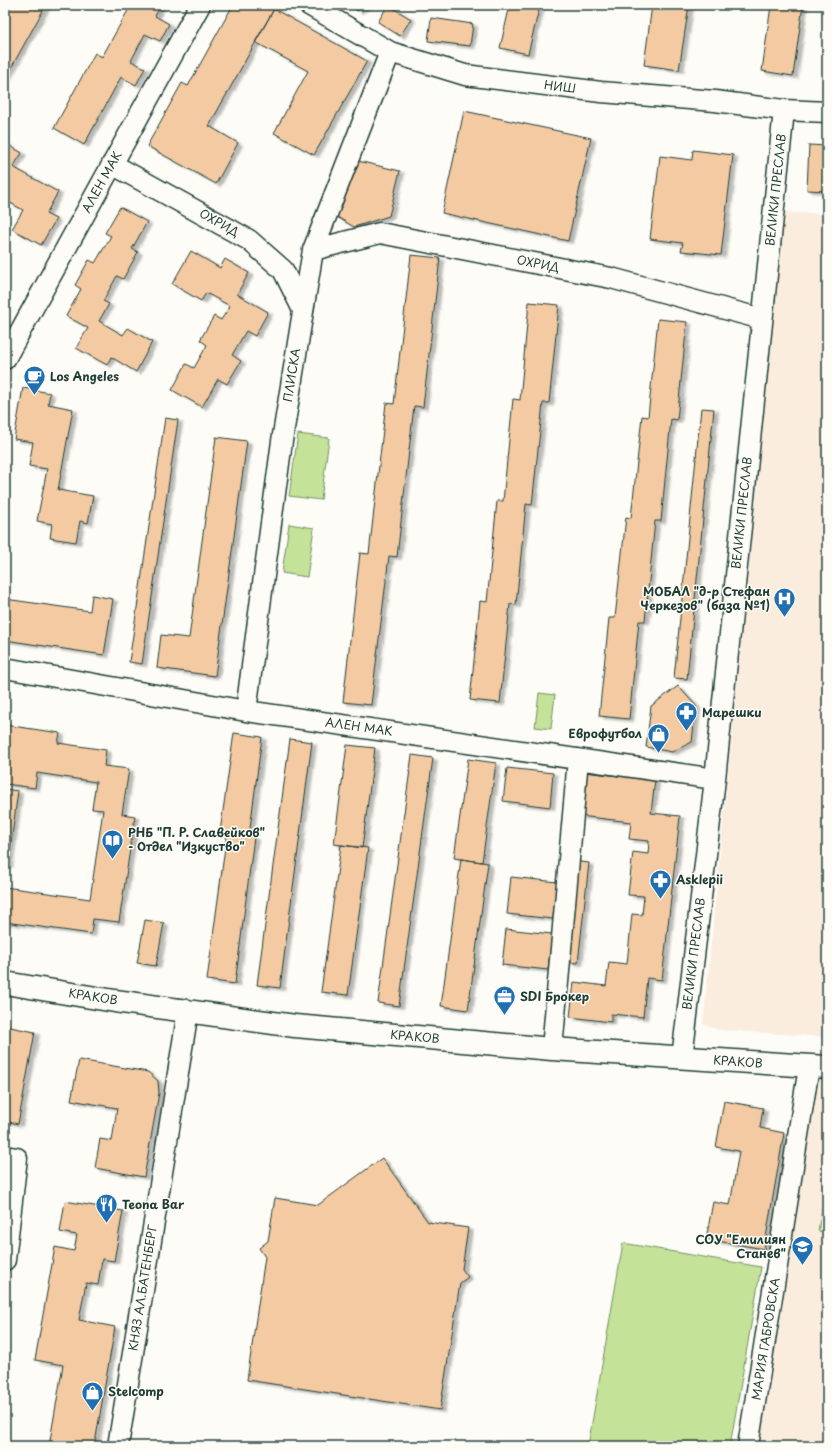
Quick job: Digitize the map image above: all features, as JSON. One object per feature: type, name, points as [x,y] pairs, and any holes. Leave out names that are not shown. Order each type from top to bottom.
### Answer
[{"type":"main road","name":"КРАКОВ","points":[[5,983],[188,1012],[295,1026],[552,1049],[818,1067]]},
{"type":"street","name":"АЛЕН МАК","points":[[5,359],[200,5]]},
{"type":"street","name":"НИШ","points":[[308,5],[390,52],[465,75],[601,92],[715,101],[784,110],[827,112]]},
{"type":"street","name":"ПЛИСКА","points":[[246,711],[282,441],[302,308],[313,250],[390,52]]},
{"type":"street","name":"ВЕЛИКИ ПРЕСЛАВ","points":[[682,1058],[715,779],[784,110]]},
{"type":"street","name":"ОХРИД","points":[[112,164],[249,240],[283,270],[302,308]]},
{"type":"street","name":"ОХРИД","points":[[313,250],[380,233],[611,278],[762,319]]},
{"type":"street","name":"АЛЕН МАК","points":[[5,668],[246,711],[715,779]]},
{"type":"street","points":[[552,1049],[578,759]]},
{"type":"street","name":"КНЯЗ АЛ.БАТЕНБЕРГ","points":[[118,1446],[188,1012]]},
{"type":"street","name":"МАРИЯ ГАБРОВСКА","points":[[748,1446],[818,1067]]},
{"type":"street","points":[[5,1156],[17,1158],[5,1260]]},
{"type":"shaded area","name":"МОБАЛ \"д-р Стефан Черкезов\" (база №1)","points":[[784,212],[827,214],[827,1037],[718,1030],[703,1024]]},
{"type":"shaded area","name":"СОУ \"Емилиян Станев\"","points":[[827,1067],[827,1446],[748,1446],[807,1088]]},
{"type":"green space","points":[[298,434],[329,438],[321,500],[289,496]]},
{"type":"green space","points":[[289,524],[314,528],[307,577],[282,573]]},
{"type":"green space","points":[[539,693],[555,695],[551,729],[535,727]]},
{"type":"green space","points":[[827,1181],[827,1233],[818,1231]]},
{"type":"green space","points":[[623,1243],[761,1267],[730,1446],[588,1446]]},
{"type":"building","points":[[5,5],[46,5],[5,79]]},
{"type":"building","points":[[131,5],[161,5],[155,16],[169,24],[160,41],[145,34],[131,61],[145,68],[136,85],[121,77],[84,145],[54,128],[95,53],[102,57]]},
{"type":"building","points":[[233,5],[267,5],[274,9],[209,126],[238,143],[216,184],[147,146],[182,83],[188,86]]},
{"type":"building","points":[[353,5],[368,5],[357,11]]},
{"type":"building","points":[[388,5],[411,19],[400,36],[378,22]]},
{"type":"building","points":[[510,5],[540,5],[528,54],[500,48]]},
{"type":"building","points":[[652,5],[689,5],[679,70],[644,65]]},
{"type":"building","points":[[771,5],[803,5],[793,76],[762,71]]},
{"type":"building","points":[[274,9],[367,61],[314,155],[274,133],[308,71],[255,42]]},
{"type":"building","points":[[431,18],[473,24],[470,46],[428,41]]},
{"type":"building","points":[[464,111],[591,138],[568,241],[442,213]]},
{"type":"building","points":[[5,143],[22,153],[13,167],[58,192],[46,214],[56,219],[41,245],[12,229],[23,210],[5,200]]},
{"type":"building","points":[[809,145],[827,146],[827,191],[807,190]]},
{"type":"building","points":[[693,150],[733,155],[721,255],[681,251],[683,243],[650,239],[660,156],[692,160]]},
{"type":"building","points":[[358,161],[400,171],[389,216],[354,227],[337,217]]},
{"type":"building","points":[[120,207],[147,222],[132,249],[138,252],[123,279],[117,276],[103,301],[109,304],[99,321],[123,335],[128,328],[152,342],[136,372],[111,357],[107,365],[76,348],[88,328],[66,316],[81,289],[75,285],[89,260],[95,263],[111,236],[105,233]]},
{"type":"building","points":[[191,251],[220,268],[225,259],[249,273],[237,294],[268,312],[255,336],[246,331],[232,355],[241,361],[227,384],[218,379],[202,407],[172,390],[186,364],[194,368],[207,345],[200,340],[214,316],[221,320],[230,306],[206,293],[201,301],[172,284]]},
{"type":"building","points":[[411,255],[440,258],[423,407],[414,406],[397,557],[389,556],[371,705],[343,702],[360,553],[369,554],[386,403],[394,404]]},
{"type":"building","points":[[529,302],[559,305],[549,403],[543,403],[532,505],[526,504],[516,605],[510,604],[500,703],[470,700],[480,601],[487,602],[497,501],[503,501],[513,399],[520,400]]},
{"type":"building","points":[[658,319],[687,322],[677,420],[671,419],[661,521],[655,521],[645,621],[639,621],[629,719],[599,716],[609,618],[615,618],[626,517],[631,518],[642,416],[648,417]]},
{"type":"building","points":[[23,388],[50,393],[48,404],[73,409],[58,490],[93,496],[88,523],[80,521],[76,542],[50,538],[52,524],[37,521],[47,469],[29,466],[33,442],[14,439]]},
{"type":"building","points":[[701,408],[714,409],[687,679],[674,678]]},
{"type":"building","points":[[165,418],[178,420],[142,664],[129,662]]},
{"type":"building","points":[[216,437],[247,441],[215,676],[157,668],[161,635],[189,638]]},
{"type":"building","points":[[92,595],[113,599],[104,655],[5,640],[5,599],[90,611]]},
{"type":"building","points":[[678,686],[696,706],[692,742],[672,752],[646,747],[651,706]]},
{"type":"building","points":[[5,725],[60,733],[58,743],[106,750],[104,766],[129,769],[122,814],[135,816],[119,922],[93,919],[91,934],[5,922],[5,887],[90,899],[103,810],[92,809],[96,782],[37,773],[35,788],[5,784]]},
{"type":"building","points":[[234,733],[262,737],[249,836],[220,832]]},
{"type":"building","points":[[290,739],[312,742],[280,988],[257,985]]},
{"type":"building","points":[[347,745],[375,748],[362,848],[334,844]]},
{"type":"building","points":[[412,755],[433,758],[399,1006],[378,1003]]},
{"type":"building","points":[[468,759],[496,763],[482,862],[454,858]]},
{"type":"building","points":[[507,768],[553,773],[550,807],[503,801]]},
{"type":"building","points":[[584,772],[655,780],[651,813],[680,816],[662,980],[647,978],[643,1017],[611,1014],[611,1022],[570,1017],[574,982],[606,986],[609,962],[627,964],[632,914],[642,915],[644,896],[628,895],[633,852],[648,854],[649,841],[629,839],[631,822],[580,816]]},
{"type":"building","points":[[5,789],[18,791],[8,865],[5,864]]},
{"type":"building","points":[[227,833],[254,837],[235,984],[207,980]]},
{"type":"building","points":[[341,845],[368,848],[348,995],[321,992]]},
{"type":"building","points":[[461,859],[488,863],[468,1010],[441,1006]]},
{"type":"building","points":[[572,861],[589,863],[578,963],[562,961]]},
{"type":"building","points":[[511,877],[557,882],[553,919],[507,914]]},
{"type":"building","points":[[145,920],[164,923],[156,966],[137,963]]},
{"type":"building","points":[[506,929],[552,934],[548,970],[502,965]]},
{"type":"building","points":[[5,1026],[35,1032],[18,1124],[5,1121]]},
{"type":"building","points":[[79,1060],[148,1072],[158,1081],[159,1093],[144,1177],[95,1168],[100,1139],[112,1141],[117,1108],[71,1100]]},
{"type":"building","points":[[724,1101],[763,1108],[760,1128],[784,1133],[764,1249],[706,1239],[713,1202],[730,1205],[739,1151],[716,1147]]},
{"type":"building","points":[[382,1158],[428,1222],[468,1228],[462,1269],[468,1277],[460,1283],[440,1410],[247,1380],[265,1257],[259,1248],[268,1241],[275,1198],[318,1205]]},
{"type":"building","points":[[65,1201],[123,1211],[114,1261],[102,1259],[98,1285],[86,1283],[79,1320],[115,1327],[95,1443],[81,1446],[49,1446],[63,1365],[35,1360],[55,1247],[74,1251],[77,1235],[60,1232]]},
{"type":"place","name":"Los Angeles","points":[[35,396]]},
{"type":"place","name":"МОБАЛ \"д-р Стефан Черкезов\" (база №1)","points":[[785,618]]},
{"type":"place","name":"Марешки","points":[[687,732]]},
{"type":"place","name":"Еврофутбол","points":[[658,754]]},
{"type":"place","name":"РНБ \"П. Р. Славейков\" - Отдел \"Изкуство\"","points":[[113,860]]},
{"type":"place","name":"Asklepii","points":[[660,900]]},
{"type":"place","name":"SDI Брокер","points":[[505,1016]]},
{"type":"place","name":"Teona Bar","points":[[107,1224]]},
{"type":"place","name":"СОУ \"Емилиян Станев\"","points":[[802,1266]]},
{"type":"place","name":"Stelcomp","points":[[93,1412]]}]
